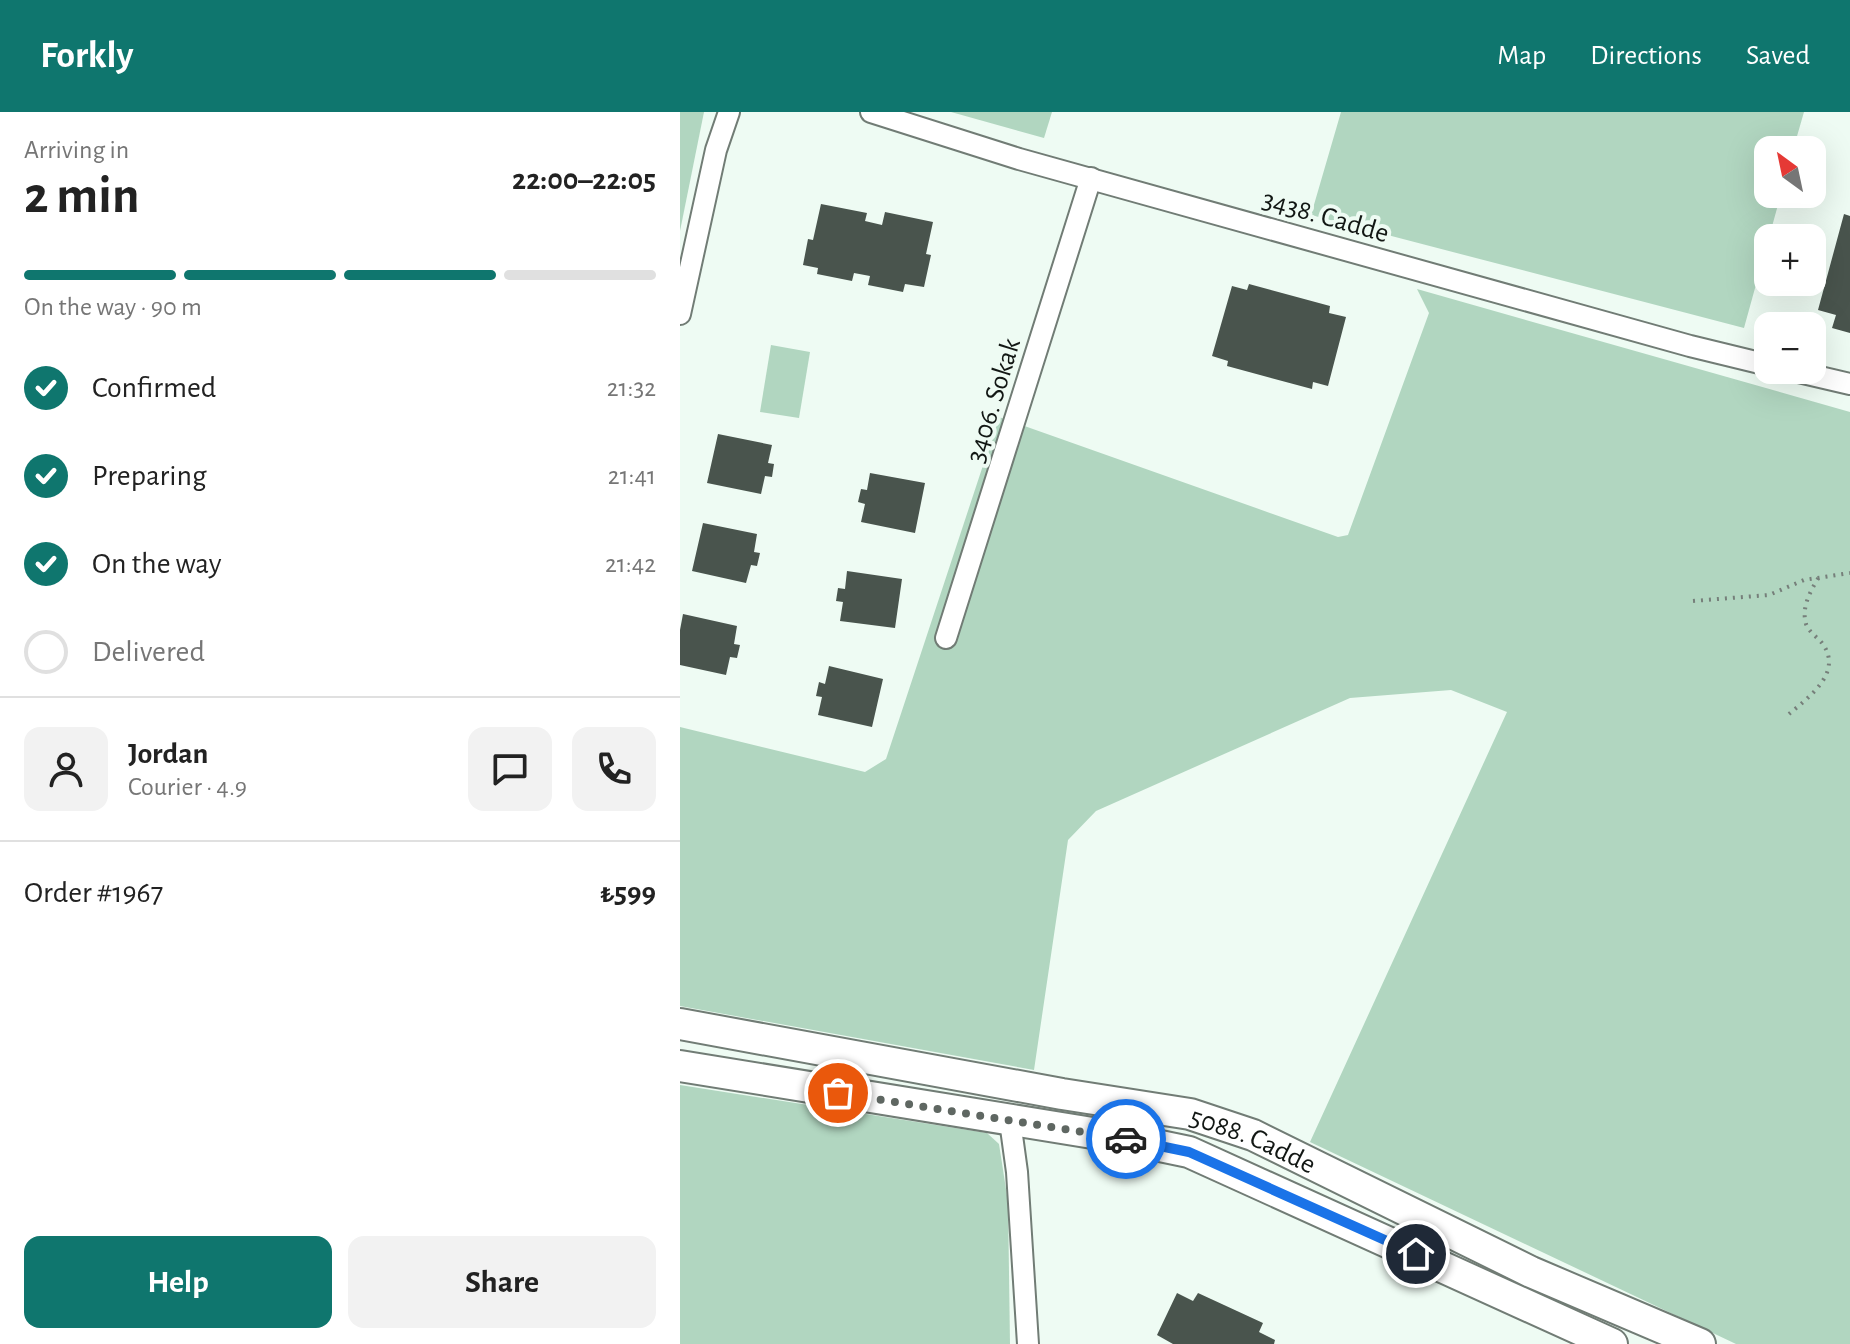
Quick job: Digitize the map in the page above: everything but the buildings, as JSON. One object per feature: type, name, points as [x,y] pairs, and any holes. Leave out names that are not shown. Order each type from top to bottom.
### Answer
[{"type":"street","points":[[680,314],[716,150],[729,112]]},
{"type":"street","name":"3438. Cadde","points":[[871,112],[1091,178],[1754,362]]},
{"type":"street","name":"3406. Sokak","points":[[946,638],[1091,178]]},
{"type":"street","points":[[1826,378],[1850,384]]},
{"type":"street","name":"5088. Cadde","points":[[680,1024],[1062,1094],[1190,1114],[1222,1123],[1253,1135],[1531,1272],[1700,1344]]},
{"type":"street","name":"5088. Cadde","points":[[680,1066],[1117,1137],[1189,1152],[1612,1344]]},
{"type":"street","points":[[1010,1121],[1017,1172],[1028,1344]]},
{"type":"path","points":[[1693,601],[1769,595],[1804,580],[1850,573]]},
{"type":"path","points":[[1789,714],[1818,689],[1828,669],[1828,655],[1806,624],[1808,596],[1819,577]]},
{"type":"green space","points":[[680,112],[704,112],[680,231]]},
{"type":"green space","points":[[951,112],[1052,112],[1044,138]]},
{"type":"green space","points":[[1341,112],[1804,112],[1797,136],[1754,136],[1754,208],[1777,208],[1773,224],[1754,224],[1754,292],[1744,328],[1311,215]]},
{"type":"green space","points":[[1417,289],[1850,412],[1850,1344],[1736,1344],[1310,1142],[1507,712],[1451,690],[1350,698],[1096,811],[1068,840],[1034,1070],[680,1006],[680,727],[865,772],[886,759],[999,417],[1338,537],[1348,535],[1429,313]]},
{"type":"green space","points":[[771,345],[810,352],[799,418],[760,412]]},
{"type":"green space","points":[[680,1085],[987,1133],[999,1144],[1008,1202],[1010,1344],[680,1344]]},
{"type":"way so far","points":[[838,1093],[1126,1139]]},
{"type":"route","points":[[1126,1139],[1189,1152],[1416,1254]]}]
